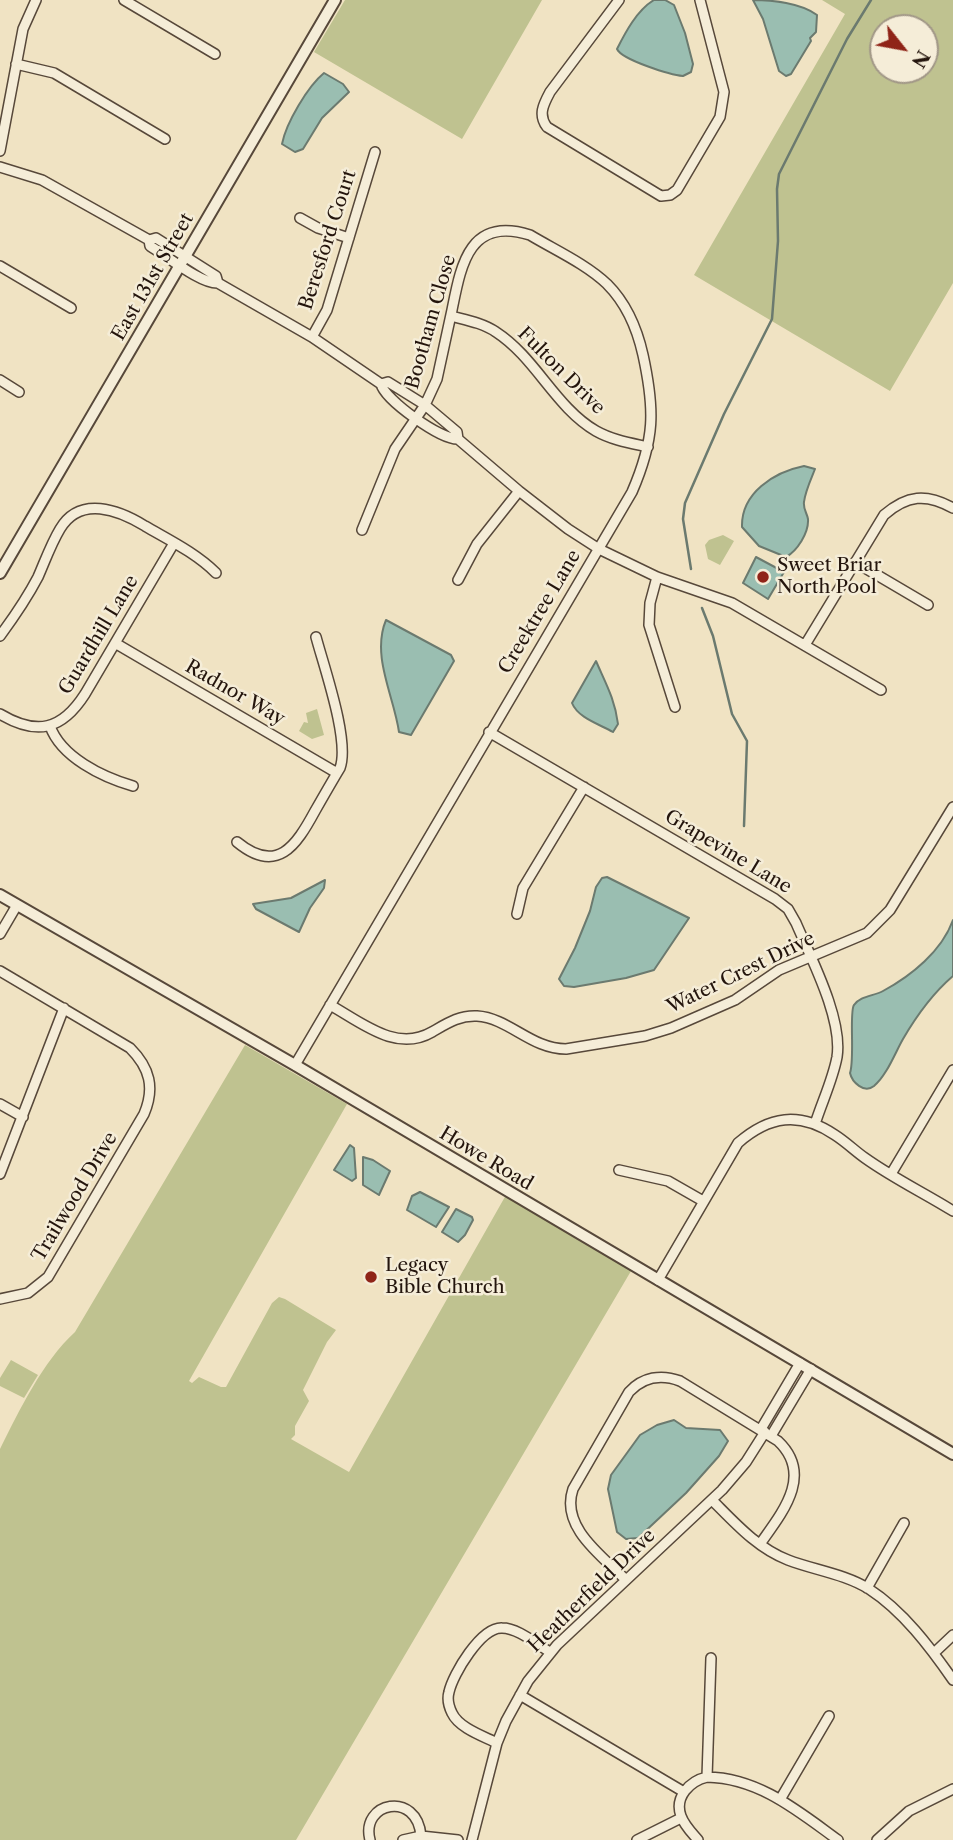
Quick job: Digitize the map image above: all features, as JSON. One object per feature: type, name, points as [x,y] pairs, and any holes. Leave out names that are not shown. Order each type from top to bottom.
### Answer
[{"type":"street","points":[[0,151],[23,29],[36,0]]},
{"type":"street","points":[[124,0],[215,54]]},
{"type":"street","name":"East 131st Street","points":[[0,573],[335,0]]},
{"type":"street","points":[[619,0],[550,92],[542,108],[542,120],[547,127],[662,196],[677,190],[720,117],[723,105],[724,92],[700,0]]},
{"type":"street","points":[[16,64],[54,73],[165,139]]},
{"type":"street","name":"Beresford Court","points":[[312,337],[327,310],[374,152]]},
{"type":"street","points":[[0,167],[42,180],[149,240],[150,246],[183,260],[211,283],[218,283],[312,337],[381,384],[383,391],[416,419],[450,440],[458,439]]},
{"type":"street","points":[[300,219],[349,238]]},
{"type":"street","name":"Creektree Lane","points":[[295,1065],[632,492],[648,447],[652,421],[651,392],[640,340],[621,299],[595,274],[530,235],[517,231],[501,231],[482,238]]},
{"type":"street","name":"Bootham Close","points":[[362,530],[395,449],[425,405],[437,379],[465,256],[482,238]]},
{"type":"street","points":[[0,266],[71,308]]},
{"type":"street","name":"Fulton Drive","points":[[451,316],[486,326],[507,340],[569,409],[588,426],[611,438],[648,447]]},
{"type":"street","points":[[0,380],[19,392]]},
{"type":"street","points":[[381,384],[388,382],[425,405],[457,432],[458,439],[519,491],[599,549],[657,577],[732,603],[881,691]]},
{"type":"street","points":[[458,580],[477,544],[519,491]]},
{"type":"street","points":[[805,645],[884,515],[895,505],[914,498],[935,497],[953,508]]},
{"type":"street","points":[[0,635],[29,594],[59,530],[69,518],[95,508],[118,511],[174,542],[205,562],[216,573]]},
{"type":"street","name":"Guardhill Lane","points":[[50,726],[63,720],[77,707],[174,542]]},
{"type":"street","points":[[855,562],[928,605]]},
{"type":"street","points":[[657,577],[650,603],[649,625],[675,707]]},
{"type":"street","points":[[237,842],[259,856],[274,856],[288,850],[300,838],[337,772],[343,756],[342,738],[316,637]]},
{"type":"street","name":"Radnor Way","points":[[115,643],[337,772]]},
{"type":"street","points":[[0,714],[27,727],[50,726],[58,743],[68,753],[111,778],[133,786]]},
{"type":"street","name":"Grapevine Lane","points":[[489,732],[788,909],[833,1013],[838,1036],[837,1057],[815,1124]]},
{"type":"street","points":[[517,914],[523,888],[584,787]]},
{"type":"street","name":"Water Crest Drive","points":[[330,1004],[385,1036],[404,1041],[421,1039],[455,1018],[478,1016],[499,1022],[538,1044],[566,1049],[645,1036],[671,1028],[735,1000],[779,970],[859,937],[880,923],[953,807]]},
{"type":"street","name":"Howe Road","points":[[0,895],[295,1065],[953,1454]]},
{"type":"street","points":[[0,934],[17,905]]},
{"type":"street","points":[[0,971],[64,1008],[0,1174]]},
{"type":"street","name":"Trailwood Drive","points":[[0,1299],[28,1293],[48,1277],[144,1114],[150,1096],[151,1085],[145,1066],[130,1048],[64,1008]]},
{"type":"street","points":[[891,1174],[953,1070]]},
{"type":"street","points":[[0,1104],[23,1117]]},
{"type":"street","points":[[658,1280],[738,1143],[757,1127],[779,1120],[794,1119],[815,1124],[953,1211]]},
{"type":"street","points":[[620,1170],[667,1181],[703,1201]]},
{"type":"street","name":"Heatherfield Drive","points":[[766,1432],[800,1363]]},
{"type":"street","name":"Heatherfield Drive","points":[[472,1840],[497,1743],[520,1695],[550,1652],[712,1500],[746,1462],[811,1369]]},
{"type":"street","points":[[626,1580],[575,1525],[570,1504],[573,1489],[629,1392],[637,1384],[650,1379],[672,1378],[766,1432],[784,1446],[794,1469],[794,1485],[789,1500],[760,1544]]},
{"type":"street","points":[[712,1500],[760,1544],[789,1560],[840,1576],[867,1588],[888,1604],[934,1653],[953,1679]]},
{"type":"street","points":[[867,1588],[904,1523]]},
{"type":"street","points":[[497,1743],[461,1723],[455,1718],[449,1705],[451,1686],[474,1646],[486,1633],[503,1628],[516,1631],[550,1652]]},
{"type":"street","points":[[934,1653],[953,1635]]},
{"type":"street","points":[[707,1777],[711,1658]]},
{"type":"street","points":[[520,1695],[684,1792]]},
{"type":"street","points":[[781,1798],[828,1716]]},
{"type":"street","points":[[698,1840],[681,1818],[680,1804],[684,1792],[693,1783],[707,1777],[750,1786],[781,1798],[838,1840]]},
{"type":"street","points":[[877,1840],[909,1811],[953,1789]]},
{"type":"street","points":[[942,1796],[953,1797]]},
{"type":"street","points":[[370,1840],[369,1825],[376,1814],[395,1806],[415,1815],[421,1836]]},
{"type":"street","points":[[636,1840],[681,1818]]},
{"type":"street","points":[[403,1840],[421,1836],[458,1840]]},
{"type":"green space","points":[[345,0],[542,0],[462,139],[314,52]]},
{"type":"green space","points":[[822,0],[953,0],[953,283],[890,391],[694,275],[845,14]]},
{"type":"green space","points":[[723,535],[734,541],[720,565],[708,559],[705,545],[709,540]]},
{"type":"green space","points":[[317,709],[324,735],[312,739],[299,731],[304,722],[308,723],[306,713]]},
{"type":"green space","points":[[245,1045],[347,1104],[189,1381],[192,1383],[199,1377],[226,1387],[272,1303],[279,1297],[285,1299],[336,1330],[327,1342],[303,1390],[309,1401],[291,1439],[349,1472],[506,1195],[631,1271],[296,1840],[0,1840],[0,1449],[33,1387],[52,1357],[75,1332]]},
{"type":"green space","points":[[11,1360],[38,1375],[24,1398],[0,1386],[0,1378]]},
{"type":"water","points":[[654,0],[665,0],[674,5],[685,33],[693,64],[691,72],[683,76],[637,62],[617,49],[637,16]]},
{"type":"water","points":[[753,0],[795,5],[817,15],[816,32],[791,74],[786,76],[779,71],[763,19]]},
{"type":"water","points":[[324,73],[343,84],[349,92],[322,118],[303,149],[295,152],[282,144],[284,135],[305,96]]},
{"type":"water","points":[[804,466],[815,469],[804,502],[808,519],[807,530],[802,541],[786,557],[759,546],[742,527],[743,515],[753,494],[761,486],[782,473]]},
{"type":"water","name":"Sweet Briar North Pool","points":[[756,557],[784,572],[768,599],[743,583]]},
{"type":"water","points":[[386,620],[451,655],[454,661],[411,735],[399,732],[385,676],[381,648]]},
{"type":"water","points":[[596,661],[615,707],[618,724],[613,732],[584,717],[572,703]]},
{"type":"water","points":[[607,877],[689,918],[654,970],[626,978],[574,987],[564,986],[559,979],[590,911],[596,887],[602,878]]},
{"type":"water","points":[[325,880],[324,888],[310,908],[299,932],[256,909],[253,904],[291,898]]},
{"type":"water","points":[[953,920],[953,976],[919,1013],[879,1081],[866,1089],[859,1086],[850,1073],[854,1005],[894,985],[915,970],[941,942]]},
{"type":"water","points":[[350,1145],[354,1148],[356,1178],[352,1181],[334,1170]]},
{"type":"water","points":[[363,1157],[390,1171],[379,1195],[363,1185]]},
{"type":"water","points":[[420,1192],[449,1207],[436,1227],[407,1210],[412,1196]]},
{"type":"water","points":[[456,1209],[473,1220],[458,1242],[442,1232]]},
{"type":"water","points":[[674,1420],[686,1428],[720,1430],[728,1441],[719,1456],[686,1493],[638,1538],[626,1539],[617,1532],[608,1489],[611,1475],[640,1435],[657,1425]]},
{"type":"waterway","points":[[691,569],[683,519],[685,503],[724,414],[772,319],[778,241],[779,174],[847,39],[871,0]]},
{"type":"waterway","points":[[702,608],[713,636],[732,714],[747,741],[744,826]]},
{"type":"place","name":"Sweet Briar North Pool","points":[[763,577]]},
{"type":"place","name":"Legacy Bible Church","points":[[371,1277]]}]
